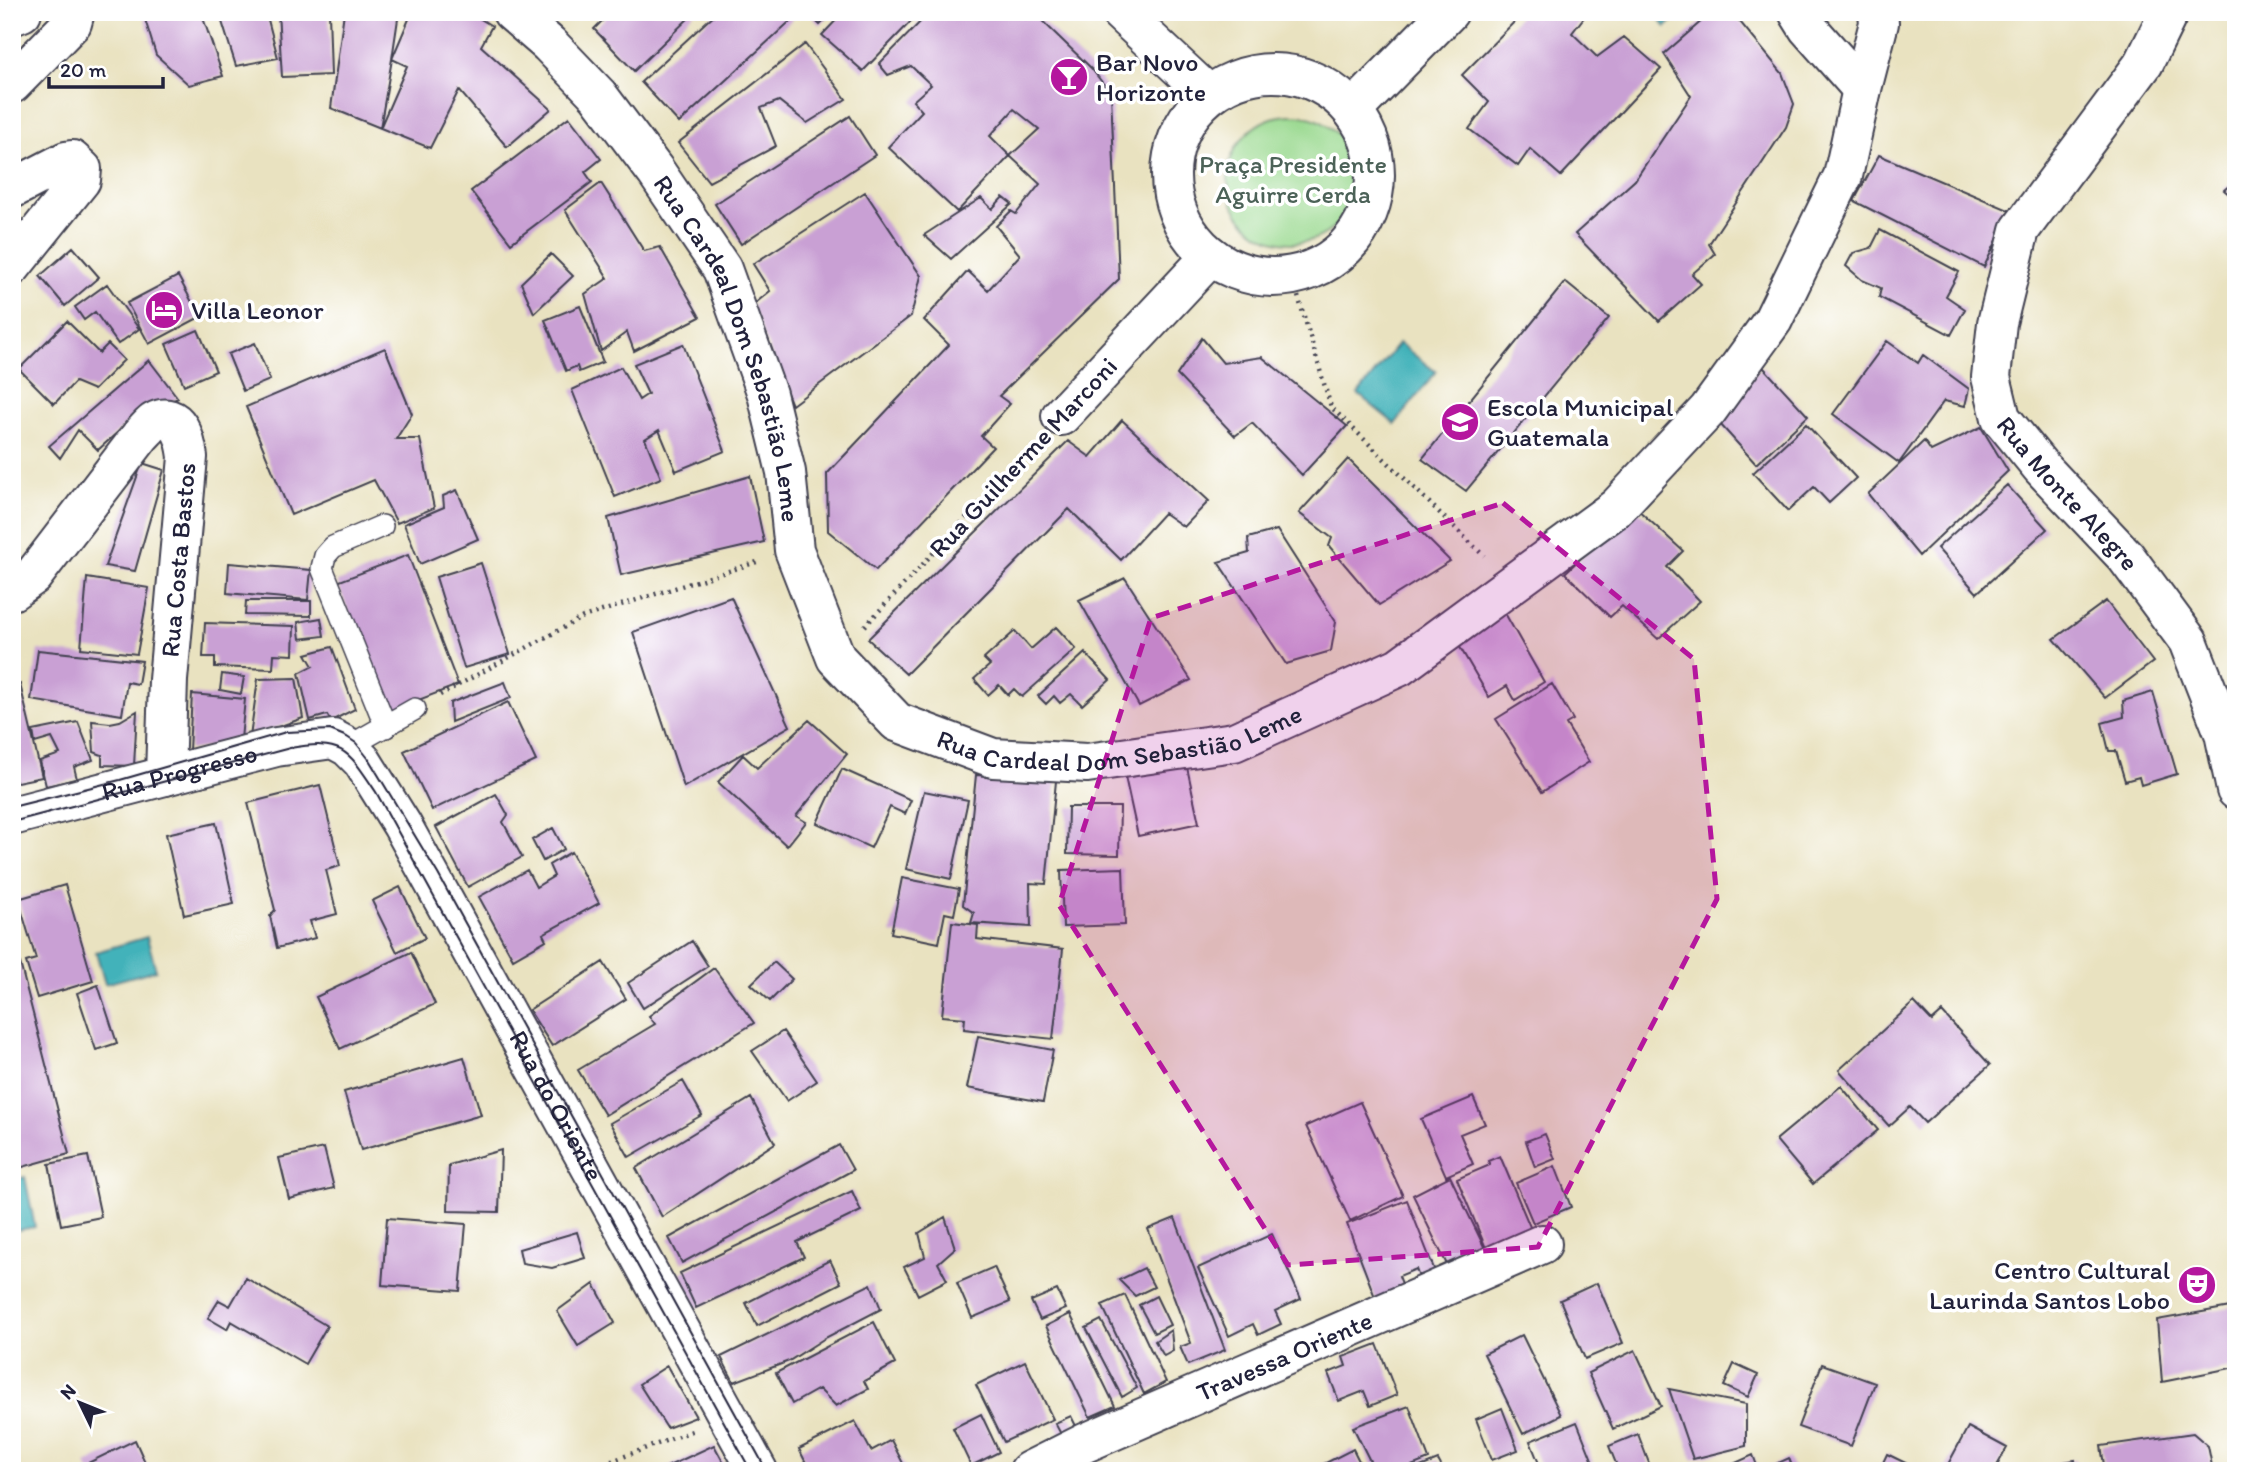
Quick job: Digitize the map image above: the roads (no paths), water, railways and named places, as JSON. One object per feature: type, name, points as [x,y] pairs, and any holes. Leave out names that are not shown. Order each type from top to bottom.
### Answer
[{"type":"street","points":[[12,16],[22,12]]},
{"type":"street","points":[[12,83],[72,23],[75,12]]},
{"type":"street","name":"Rua Cardeal Dom Sebastião Leme","points":[[512,12],[549,44],[598,95],[656,172],[722,269],[767,394],[786,472],[794,550],[836,658],[897,722],[993,758],[1087,763],[1234,742],[1399,667],[1617,507],[1709,410],[1773,320],[1843,176],[1862,89]]},
{"type":"street","points":[[1120,12],[1209,95]]},
{"type":"street","points":[[1353,110],[1449,12]]},
{"type":"street","points":[[1798,12],[1808,28],[1862,89]]},
{"type":"street","points":[[1862,89],[1879,23],[1878,12]]},
{"type":"street","name":"Rua Monte Alegre","points":[[2169,12],[2144,63],[2020,230],[1997,323],[1991,377],[2001,418],[2041,467],[2126,557],[2188,641],[2224,733],[2236,790]]},
{"type":"street","points":[[1263,73],[1293,74],[1320,84],[1344,100],[1353,110],[1364,126],[1374,156],[1375,189],[1365,219],[1348,246],[1322,265],[1292,276],[1260,277],[1229,268],[1203,251],[1182,223],[1171,189],[1173,154],[1186,121],[1209,95],[1234,80],[1263,73]]},
{"type":"street","points":[[12,189],[66,161],[72,160],[82,169],[81,180],[12,266]]},
{"type":"street","name":"Rua Guilherme Marconi","points":[[1061,416],[1211,256]]},
{"type":"street","name":"Rua Costa Bastos","points":[[12,591],[33,576],[141,435],[155,422],[166,419],[183,431],[188,457],[168,680],[165,776]]},
{"type":"street","name":"Rua Progresso","points":[[12,816],[276,747],[333,739],[348,747]]},
{"type":"street","name":"Rua do Oriente","points":[[348,747],[362,761],[402,825],[758,1471]]},
{"type":"street","name":"Travessa Oriente","points":[[1029,1471],[1085,1443],[1542,1244]]},
{"type":"lane","points":[[382,527],[333,547],[325,556],[321,568],[386,727]]},
{"type":"lane","points":[[348,747],[415,709]]},
{"type":"water","points":[[1653,12],[1682,12],[1666,27]]},
{"type":"water","points":[[1399,343],[1436,372],[1395,424],[1358,394]]},
{"type":"water","points":[[147,937],[156,970],[105,984],[96,952]]},
{"type":"water","points":[[25,1177],[35,1227],[12,1231],[12,1180]]},
{"type":"tram line","points":[[12,807],[120,780],[286,732],[330,730],[356,743],[368,758],[438,874],[767,1471]]},
{"type":"tram line","points":[[12,822],[290,748],[322,745],[333,747],[350,757],[376,792],[751,1471]]},
{"type":"place","name":"Bar Novo Horizonte","points":[[1069,77]]},
{"type":"place","name":"Villa Leonor","points":[[164,310]]},
{"type":"place","name":"Escola Municipal Guatemala","points":[[1460,422]]},
{"type":"place","name":"Centro Cultural Laurinda Santos Lobo","points":[[2197,1285]]},
{"type":"park label","name":"Praça Presidente Aguirre Cerda","points":[[1293,179]]}]
